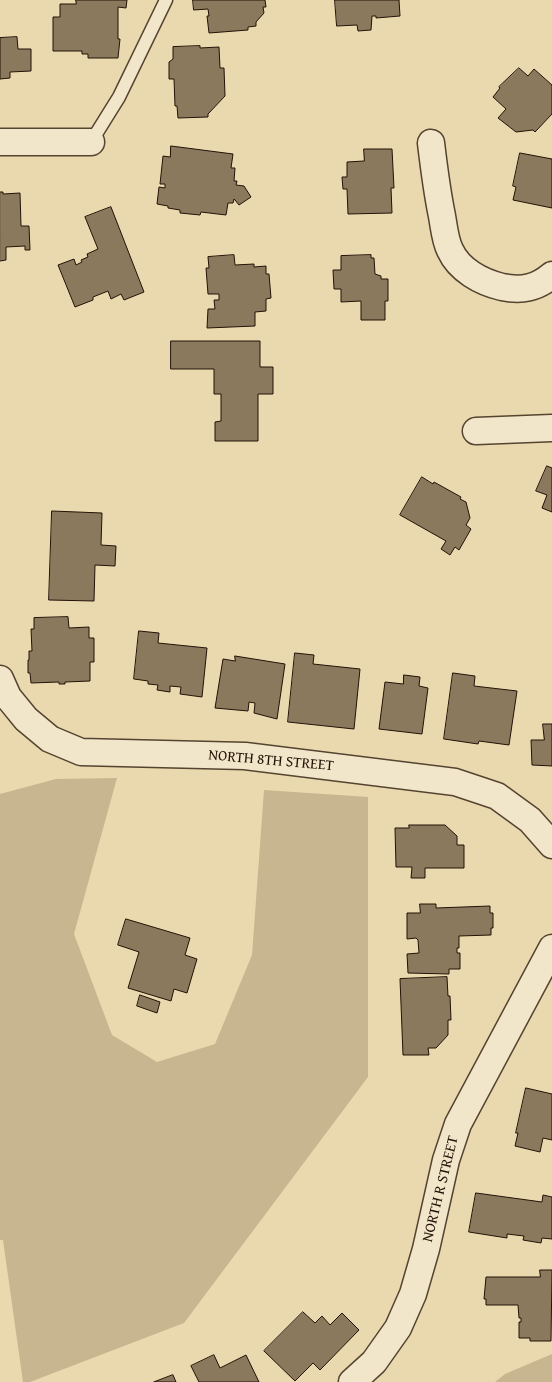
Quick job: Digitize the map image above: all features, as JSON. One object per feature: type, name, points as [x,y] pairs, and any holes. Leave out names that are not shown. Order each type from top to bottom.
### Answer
[{"type":"street","points":[[0,142],[91,142]]},
{"type":"street","points":[[431,143],[445,236],[450,251],[467,270],[479,279],[492,284],[518,288],[530,288],[542,283],[552,275]]},
{"type":"street","points":[[476,431],[552,428]]},
{"type":"street","name":"NORTH 8TH STREET","points":[[0,679],[8,697],[26,719],[50,739],[81,752],[245,756],[455,782],[497,796],[530,820],[552,845]]},
{"type":"street","name":"NORTH R STREET","points":[[352,1382],[374,1362],[398,1328],[413,1294],[426,1249],[446,1160],[458,1124],[552,948]]},
{"type":"lane","points":[[91,142],[119,97],[166,0]]},
{"type":"shaded area","points":[[117,778],[74,934],[112,1035],[157,1062],[215,1044],[252,955],[264,790],[368,797],[368,1077],[184,1323],[30,1382],[23,1382],[3,1240],[0,1240],[0,794],[56,779]]},
{"type":"shaded area","points":[[552,1354],[552,1382],[495,1382],[505,1374]]},
{"type":"building","points":[[76,0],[127,0],[126,8],[118,7],[118,39],[120,39],[118,58],[88,58],[88,54],[82,54],[82,51],[53,51],[53,17],[60,17],[60,4],[76,4]]},
{"type":"building","points":[[193,0],[265,0],[266,7],[263,7],[264,13],[256,22],[256,26],[248,27],[248,30],[209,33],[208,9],[194,10]]},
{"type":"building","points":[[335,0],[399,0],[400,16],[376,18],[376,16],[372,16],[371,30],[358,31],[357,25],[337,26]]},
{"type":"building","points":[[17,37],[18,49],[31,49],[31,71],[10,72],[10,78],[0,79],[0,38]]},
{"type":"building","points":[[200,46],[200,48],[219,47],[220,68],[224,68],[225,96],[208,114],[208,117],[178,118],[177,106],[175,106],[174,79],[169,79],[169,62],[173,59],[173,47]]},
{"type":"building","points":[[519,68],[528,76],[534,69],[552,85],[552,114],[535,132],[533,130],[516,132],[498,118],[506,109],[493,97],[499,87]]},
{"type":"building","points":[[171,146],[233,154],[231,168],[235,168],[234,181],[237,181],[236,185],[244,186],[251,197],[239,205],[234,199],[233,203],[228,203],[226,215],[201,212],[200,215],[180,213],[180,210],[157,204],[159,187],[165,188],[165,184],[160,184],[163,156],[170,157]]},
{"type":"building","points":[[364,149],[392,149],[394,188],[391,188],[392,213],[348,214],[347,189],[343,189],[342,177],[347,177],[347,162],[364,161]]},
{"type":"building","points":[[520,153],[552,159],[552,208],[513,200],[516,187],[513,186]]},
{"type":"building","points":[[0,192],[3,192],[3,194],[20,193],[21,226],[29,226],[30,250],[25,250],[25,246],[6,247],[6,260],[0,261]]},
{"type":"building","points":[[111,207],[144,292],[124,300],[121,294],[111,299],[108,291],[93,297],[93,300],[75,307],[58,265],[74,259],[76,265],[88,257],[87,254],[98,249],[85,217]]},
{"type":"building","points":[[234,255],[235,265],[254,264],[254,267],[266,266],[266,274],[269,274],[271,298],[266,299],[266,311],[255,312],[255,326],[207,328],[208,309],[215,309],[214,300],[219,300],[219,294],[208,294],[206,268],[209,268],[208,257]]},
{"type":"building","points":[[371,255],[371,258],[374,258],[375,274],[381,276],[381,279],[388,279],[388,301],[385,301],[385,320],[361,320],[361,301],[341,302],[341,289],[334,289],[333,270],[341,270],[341,256]]},
{"type":"building","points":[[171,341],[260,341],[260,367],[273,367],[273,394],[258,394],[258,441],[215,441],[215,422],[221,421],[221,394],[214,394],[214,369],[171,369]]},
{"type":"building","points":[[547,466],[552,468],[552,512],[542,508],[547,495],[536,491]]},
{"type":"building","points":[[422,477],[461,497],[460,499],[466,502],[470,518],[466,525],[471,529],[459,550],[455,547],[450,555],[441,549],[446,541],[400,515]]},
{"type":"building","points":[[52,511],[102,513],[101,545],[116,546],[115,566],[95,565],[94,601],[49,600]]},
{"type":"building","points":[[68,617],[69,628],[89,627],[89,638],[94,638],[94,662],[90,662],[90,681],[65,682],[65,684],[59,684],[59,682],[31,683],[30,673],[28,673],[28,660],[29,651],[32,651],[31,629],[34,629],[34,618]]},
{"type":"building","points":[[139,631],[159,633],[158,643],[207,648],[202,697],[180,694],[181,687],[170,686],[170,692],[157,690],[158,685],[134,679]]},
{"type":"building","points":[[295,653],[314,655],[313,664],[360,669],[354,729],[288,722]]},
{"type":"building","points":[[235,656],[285,664],[277,719],[254,713],[255,703],[249,702],[248,711],[215,708],[223,659],[235,661]]},
{"type":"building","points":[[453,673],[475,676],[474,686],[517,691],[509,745],[479,741],[478,744],[444,739]]},
{"type":"building","points":[[404,675],[420,677],[419,686],[428,688],[422,734],[379,729],[385,682],[403,684]]},
{"type":"building","points":[[543,724],[552,724],[552,766],[532,765],[531,740],[544,740]]},
{"type":"building","points":[[409,825],[445,825],[457,836],[457,845],[464,845],[464,868],[425,868],[425,878],[411,878],[412,867],[396,867],[395,828],[409,828]]},
{"type":"building","points":[[420,904],[436,904],[436,908],[490,906],[490,913],[493,913],[491,935],[459,936],[457,953],[460,953],[460,969],[449,969],[449,974],[408,973],[407,954],[419,953],[418,940],[416,938],[407,939],[407,913],[420,913]]},
{"type":"building","points":[[126,919],[190,938],[185,955],[197,959],[187,993],[174,989],[171,1001],[128,988],[139,952],[118,945]]},
{"type":"building","points":[[447,977],[451,1020],[448,1020],[448,1035],[436,1048],[428,1048],[429,1055],[403,1055],[400,979]]},
{"type":"building","points":[[140,995],[160,1002],[157,1013],[137,1006]]},
{"type":"building","points":[[526,1088],[552,1094],[552,1140],[543,1138],[540,1152],[515,1146]]},
{"type":"building","points":[[476,1193],[542,1202],[543,1195],[552,1197],[552,1239],[542,1238],[541,1243],[523,1240],[524,1236],[507,1234],[507,1238],[469,1232]]},
{"type":"building","points":[[540,1270],[552,1270],[551,1341],[530,1341],[530,1338],[519,1338],[519,1322],[521,1322],[521,1318],[519,1318],[518,1305],[486,1305],[486,1299],[484,1299],[486,1277],[540,1277]]},
{"type":"building","points":[[303,1312],[315,1323],[322,1316],[330,1325],[342,1313],[359,1330],[320,1370],[313,1363],[295,1381],[264,1351]]},
{"type":"building","points":[[214,1355],[220,1368],[246,1355],[259,1382],[199,1382],[191,1366]]},
{"type":"building","points":[[173,1375],[176,1382],[154,1382]]}]
